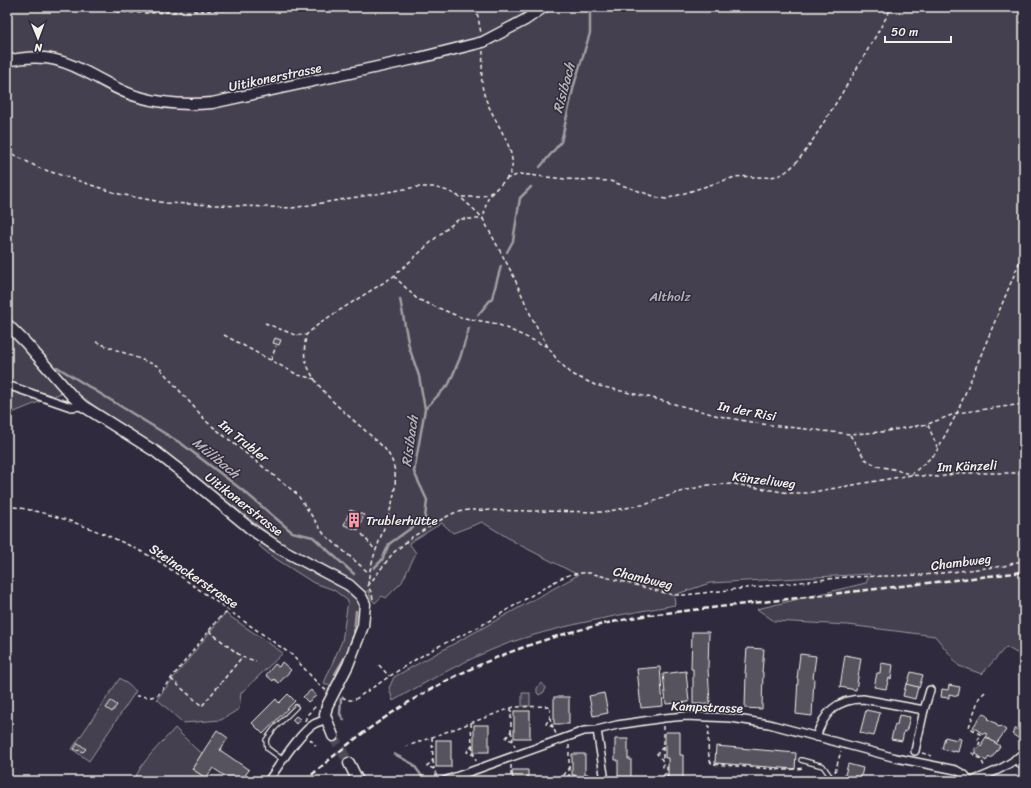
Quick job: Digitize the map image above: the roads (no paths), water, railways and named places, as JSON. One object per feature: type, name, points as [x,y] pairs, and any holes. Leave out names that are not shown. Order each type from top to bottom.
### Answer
[{"type":"street","name":"Uitikonerstrasse","points":[[7,61],[24,57],[42,57],[83,70],[115,88],[139,97],[162,102],[195,104],[231,100],[419,58],[483,42],[525,20],[544,7]]},
{"type":"street","name":"Uitikonerstrasse","points":[[7,324],[26,343],[72,396],[83,406],[156,452],[252,530],[279,548],[349,585],[361,596],[365,604],[363,626],[351,658],[328,706],[325,715],[326,720]]},
{"type":"street","points":[[7,385],[71,407],[83,406]]},
{"type":"street","points":[[915,751],[930,690]]},
{"type":"street","points":[[816,737],[823,720],[831,710],[838,705],[854,699],[871,700],[924,710]]},
{"type":"street","name":"Kampstrasse","points":[[441,780],[579,732],[664,718],[710,717],[731,718],[769,724],[896,758],[956,770],[965,775],[970,781]]},
{"type":"street","points":[[268,781],[304,733],[313,724],[326,720],[333,736]]},
{"type":"street","points":[[597,730],[605,781]]},
{"type":"street","points":[[970,781],[986,776],[1024,752]]},
{"type":"street","points":[[1015,759],[1024,767]]},
{"type":"street","points":[[349,763],[358,781]]},
{"type":"lane","points":[[283,760],[267,748],[266,740],[274,729],[296,707]]},
{"type":"lane","points":[[801,760],[823,766],[830,776],[837,781]]},
{"type":"waterway","name":"Risibach","points":[[540,167],[561,142],[574,85],[590,33],[590,7]]},
{"type":"waterway","name":"Risibach","points":[[507,252],[513,241],[520,198],[531,187]]},
{"type":"waterway","name":"Risibach","points":[[478,315],[492,298],[501,266]]},
{"type":"waterway","points":[[400,299],[409,347],[419,376],[425,409]]},
{"type":"waterway","name":"Risibach","points":[[374,568],[382,560],[389,544],[425,518],[427,500],[414,472],[425,409],[449,384],[460,358],[469,328]]},
{"type":"waterway","name":"Mülibach","points":[[57,367],[182,444],[246,493],[292,532],[313,537],[354,574]]},
{"type":"waterway","name":"Mülibach","points":[[335,674],[347,654],[354,633],[356,611]]},
{"type":"waterway","name":"Mülibach","points":[[341,699],[340,714],[344,720]]},
{"type":"waterway","name":"Mülibach","points":[[394,754],[413,764],[424,779]]},
{"type":"tunnel","points":[[333,736],[349,763]]},
{"type":"railway","points":[[305,781],[344,748],[383,719],[423,694],[465,672],[508,653],[553,638],[600,625],[649,615],[1024,572]]},
{"type":"place","name":"Trublerhütte","points":[[354,520]]},
{"type":"park label","name":"Altholz","points":[[670,296]]}]
